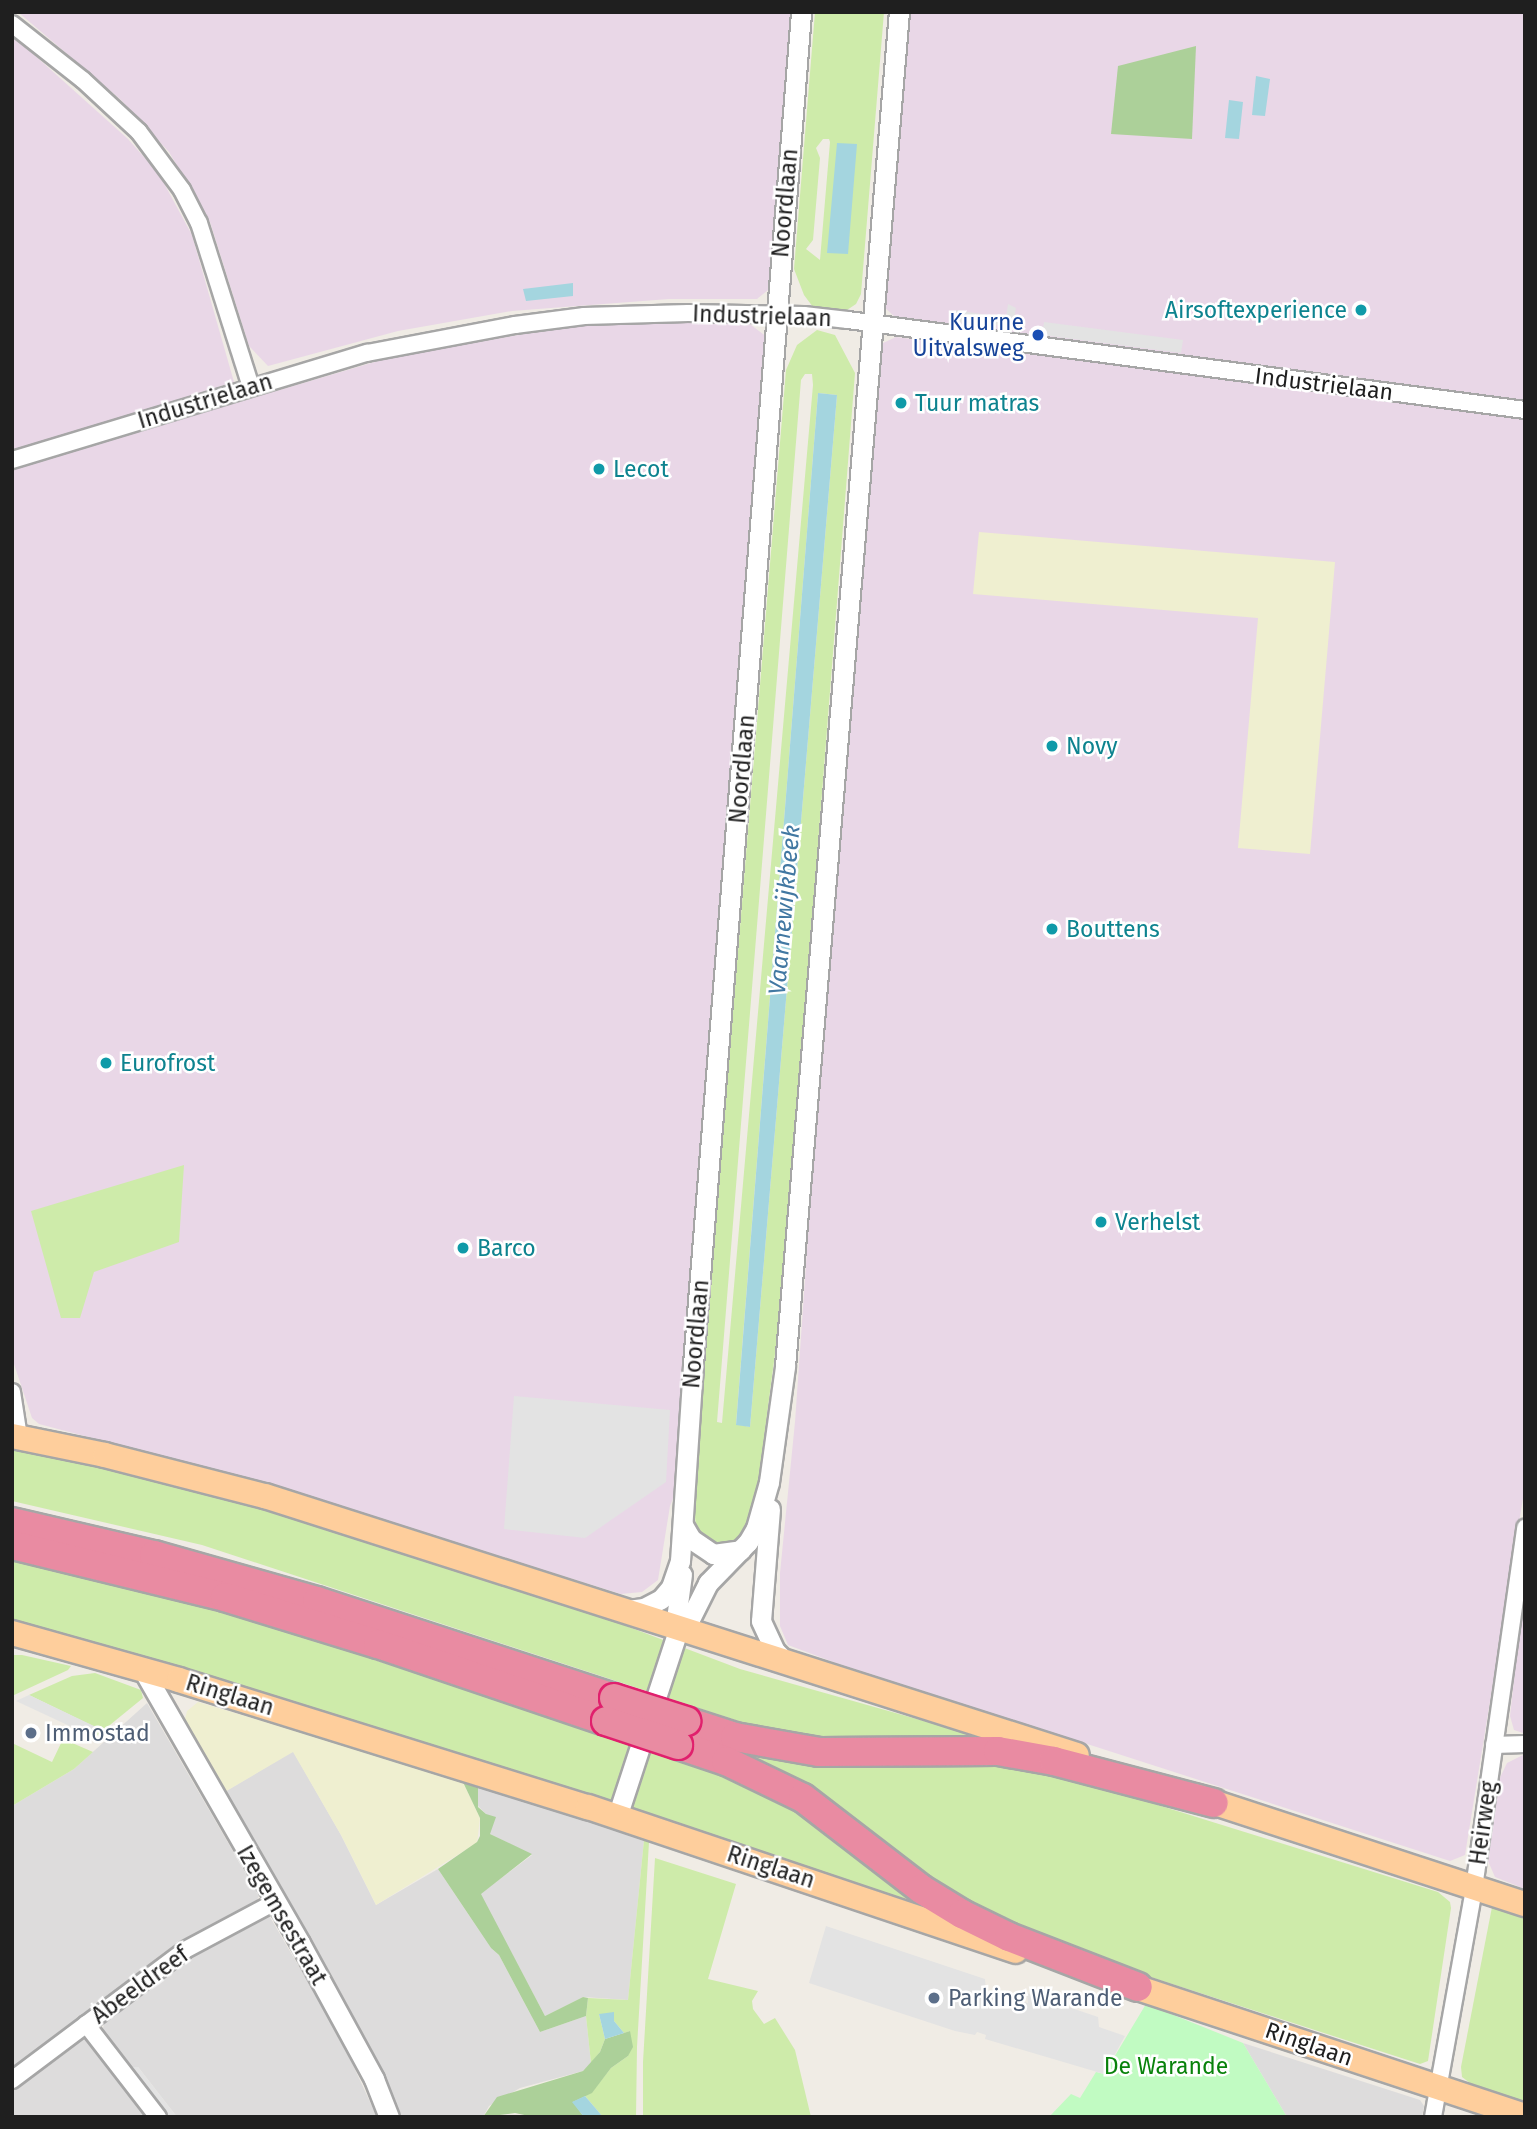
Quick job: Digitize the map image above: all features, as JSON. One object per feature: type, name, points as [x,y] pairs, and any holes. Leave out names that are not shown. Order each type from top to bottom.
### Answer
[{"type":"highway","points":[[12,1522],[154,1555],[305,1597],[682,1733],[726,1761],[803,1798],[921,1889],[962,1914],[1009,1937],[1138,1987]]},
{"type":"highway","points":[[12,1545],[225,1597],[378,1644],[610,1709]]},
{"type":"highway","points":[[682,1733],[735,1737],[819,1752],[999,1751],[1054,1760],[1214,1803]]},
{"type":"main road","points":[[16,1437],[105,1455],[265,1496],[1100,1762],[1214,1803],[1525,1905]]},
{"type":"main road","name":"Ringlaan","points":[[12,1633],[179,1680],[617,1817],[890,1906],[1010,1950],[1138,1987],[1525,2116]]},
{"type":"street","name":"Noordlaan","points":[[617,1817],[679,1627],[676,1619],[681,1583],[680,1561],[693,1364],[801,12]]},
{"type":"street","name":"Noordlaan","points":[[679,1627],[688,1623],[709,1583],[741,1550],[756,1528],[769,1482],[785,1366],[899,12]]},
{"type":"street","points":[[12,24],[83,80],[139,132],[182,190],[199,223],[251,387]]},
{"type":"street","name":"Industrielaan","points":[[12,460],[367,353],[515,325],[584,316],[776,314],[1525,410]]},
{"type":"street","points":[[12,1392],[16,1437]]},
{"type":"street","name":"Noordlaan","points":[[769,1482],[771,1501],[761,1621],[775,1651],[788,1664]]},
{"type":"street","points":[[683,1525],[691,1539],[713,1554],[741,1550]]},
{"type":"street","name":"Heirweg","points":[[1433,2117],[1474,1888],[1525,1528]]},
{"type":"street","name":"Noordlaan","points":[[628,1610],[644,1608],[661,1599],[671,1587],[680,1561]]},
{"type":"street","name":"Izegemsestraat","points":[[143,1670],[374,2079],[389,2117]]},
{"type":"street","points":[[167,1716],[172,1692],[179,1680]]},
{"type":"street","points":[[1494,1745],[1525,1744]]},
{"type":"street","name":"Abeeldreef","points":[[12,2080],[185,1950],[275,1902]]},
{"type":"street","points":[[86,2024],[158,2117]]},
{"type":"shaded area","points":[[18,12],[797,12],[786,145],[768,290],[757,299],[669,299],[512,311],[398,331],[268,366],[249,346],[210,222],[169,152],[121,100]]},
{"type":"shaded area","points":[[903,12],[1525,12],[1525,403],[896,318],[882,305]]},
{"type":"shaded area","points":[[12,35],[128,139],[159,174],[192,235],[234,382],[12,451]]},
{"type":"shaded area","points":[[1008,304],[1016,308],[1012,329],[1006,326],[955,322],[956,310],[1006,318]]},
{"type":"shaded area","points":[[683,320],[747,322],[767,337],[676,1491],[670,1506],[658,1580],[642,1592],[621,1594],[270,1485],[39,1424],[32,1418],[12,1358],[12,469],[395,356],[571,326]]},
{"type":"shaded area","points":[[1044,322],[1183,340],[1181,353],[1042,335]]},
{"type":"shaded area","points":[[896,337],[1525,418],[1525,1486],[1465,1855],[1450,1861],[836,1663],[788,1645],[780,1626],[780,1573],[795,1422],[837,823],[877,352],[881,344]]},
{"type":"shaded area","points":[[514,1396],[670,1410],[666,1482],[585,1538],[504,1529]]},
{"type":"shaded area","points":[[1525,1580],[1523,1733],[1514,1730],[1510,1716]]},
{"type":"shaded area","points":[[29,1695],[96,1727],[91,1736],[16,1701]]},
{"type":"shaded area","points":[[147,1703],[259,1896],[253,1907],[12,2074],[12,1806],[74,1769]]},
{"type":"shaded area","points":[[293,1751],[341,1835],[376,1905],[438,1869],[491,1948],[499,1955],[540,2032],[586,2016],[591,2063],[583,2071],[520,2088],[489,2106],[483,2117],[398,2117],[377,2065],[223,1793]]},
{"type":"shaded area","points":[[1525,1754],[1525,1889],[1495,1877],[1488,1861],[1497,1784],[1507,1763]]},
{"type":"shaded area","points":[[478,1785],[644,1840],[628,2000],[583,1997],[545,2016],[480,1894],[532,1855],[490,1834],[486,1814],[478,1806]]},
{"type":"shaded area","points":[[264,1915],[270,1917],[340,2037],[377,2117],[177,2117],[138,2067],[127,2067],[102,2032],[106,2016],[180,1961]]},
{"type":"shaded area","name":"Parking Warande","points":[[826,1926],[985,1979],[986,1990],[1028,2003],[1027,1993],[1098,2017],[1099,2027],[1125,2036],[1104,2074],[985,2039],[986,2035],[977,2032],[975,2035],[955,2031],[809,1983]]},
{"type":"shaded area","points":[[84,2038],[92,2041],[150,2117],[12,2117],[12,2087]]},
{"type":"shaded area","points":[[1243,2043],[1420,2100],[1424,2106],[1422,2117],[1287,2117]]},
{"type":"shaded area","points":[[127,2067],[138,2067],[177,2117],[165,2117]]},
{"type":"green space","points":[[815,12],[884,12],[861,294],[856,304],[847,310],[813,307],[804,295],[794,269]],"holes":[[[823,139],[829,139],[830,142],[820,260],[806,249],[813,240],[820,158],[816,148]]]},
{"type":"green space","points":[[1196,46],[1192,139],[1111,134],[1118,66]]},
{"type":"green space","points":[[817,330],[835,335],[855,373],[778,1331],[754,1508],[744,1531],[734,1542],[717,1544],[701,1536],[696,1527],[693,1497],[786,370],[797,345]],"holes":[[[805,374],[812,374],[813,385],[722,1423],[717,1422],[801,380]],[[818,393],[837,395],[750,1427],[736,1424]]]},
{"type":"green space","points":[[979,532],[1335,562],[1310,854],[1238,848],[1258,618],[973,594]]},
{"type":"green space","points":[[184,1165],[179,1242],[94,1272],[80,1318],[61,1318],[31,1211]]},
{"type":"green space","points":[[12,1446],[182,1486],[531,1590],[740,1669],[1016,1747],[802,1742],[202,1545],[12,1501]]},
{"type":"green space","points":[[12,1554],[142,1584],[773,1790],[944,1915],[355,1721],[12,1622]]},
{"type":"green space","points":[[12,1655],[71,1666],[68,1670],[12,1696]]},
{"type":"green space","points":[[95,1673],[141,1690],[143,1698],[94,1738],[91,1736],[95,1727],[29,1695],[72,1676]]},
{"type":"green space","points":[[198,1702],[462,1780],[480,1818],[477,1843],[376,1905],[341,1835],[293,1752],[223,1793],[184,1723],[187,1711]]},
{"type":"green space","points":[[701,1736],[1026,1764],[1438,1892],[1450,1902],[1451,1908],[1428,2061],[1420,2064],[1079,1954],[991,1920]]},
{"type":"green space","points":[[63,1739],[93,1752],[74,1769],[12,1806],[12,1743],[52,1762]]},
{"type":"green space","points":[[462,1780],[478,1785],[478,1807],[486,1814],[496,1817],[490,1834],[532,1854],[481,1894],[545,2016],[583,1997],[588,1998],[586,2016],[540,2032],[499,1955],[491,1948],[438,1869],[477,1842],[480,1836],[480,1818]]},
{"type":"green space","points":[[644,1840],[649,1842],[637,2047],[636,2117],[603,2117],[585,2096],[592,2092],[611,2068],[628,2056],[630,2031],[624,2033],[614,2021],[599,2014],[605,2039],[600,2052],[591,2063],[586,2016],[588,1998],[628,2000]]},
{"type":"green space","points":[[655,1858],[736,1884],[708,1979],[758,1991],[752,2001],[753,2009],[764,2024],[775,2018],[795,2050],[811,2117],[643,2117],[643,2062]]},
{"type":"green space","points":[[1492,1907],[1525,1919],[1525,2104],[1474,2086],[1462,2077],[1461,2067]]},
{"type":"green space","name":"De Warande","points":[[1146,2004],[1243,2043],[1287,2117],[1049,2117],[1071,2094],[1080,2098],[1096,2072],[1104,2074]]},
{"type":"green space","points":[[630,2031],[633,2047],[628,2056],[611,2068],[592,2093],[573,2102],[584,2117],[534,2117],[515,2113],[483,2117],[497,2097],[583,2071],[600,2052],[605,2039]]},
{"type":"water","points":[[1256,76],[1270,79],[1265,116],[1252,115]]},
{"type":"water","points":[[1229,100],[1243,102],[1239,139],[1225,138]]},
{"type":"water","points":[[837,143],[857,144],[848,254],[827,253]]},
{"type":"water","points":[[573,283],[573,296],[526,301],[523,289]]},
{"type":"water","name":"Vaarnewijkbeek","points":[[818,393],[837,395],[750,1427],[736,1425]]},
{"type":"water","points":[[614,2012],[614,2021],[624,2033],[605,2039],[599,2014]]},
{"type":"water","points":[[585,2096],[603,2117],[584,2117],[572,2102]]},
{"type":"place","name":"Airsoftexperience","points":[[1361,310]]},
{"type":"place","name":"Kuurne Uitvalsweg","points":[[1038,335]]},
{"type":"place","name":"Tuur matras","points":[[901,403]]},
{"type":"place","name":"Lecot","points":[[599,469]]},
{"type":"place","name":"Novy","points":[[1052,746]]},
{"type":"place","name":"Bouttens","points":[[1052,929]]},
{"type":"place","name":"Eurofrost","points":[[106,1063]]},
{"type":"place","name":"Verhelst","points":[[1101,1222]]},
{"type":"place","name":"Barco","points":[[463,1248]]},
{"type":"place","name":"Immostad","points":[[31,1733]]},
{"type":"place","name":"Parking Warande","points":[[934,1998]]}]
